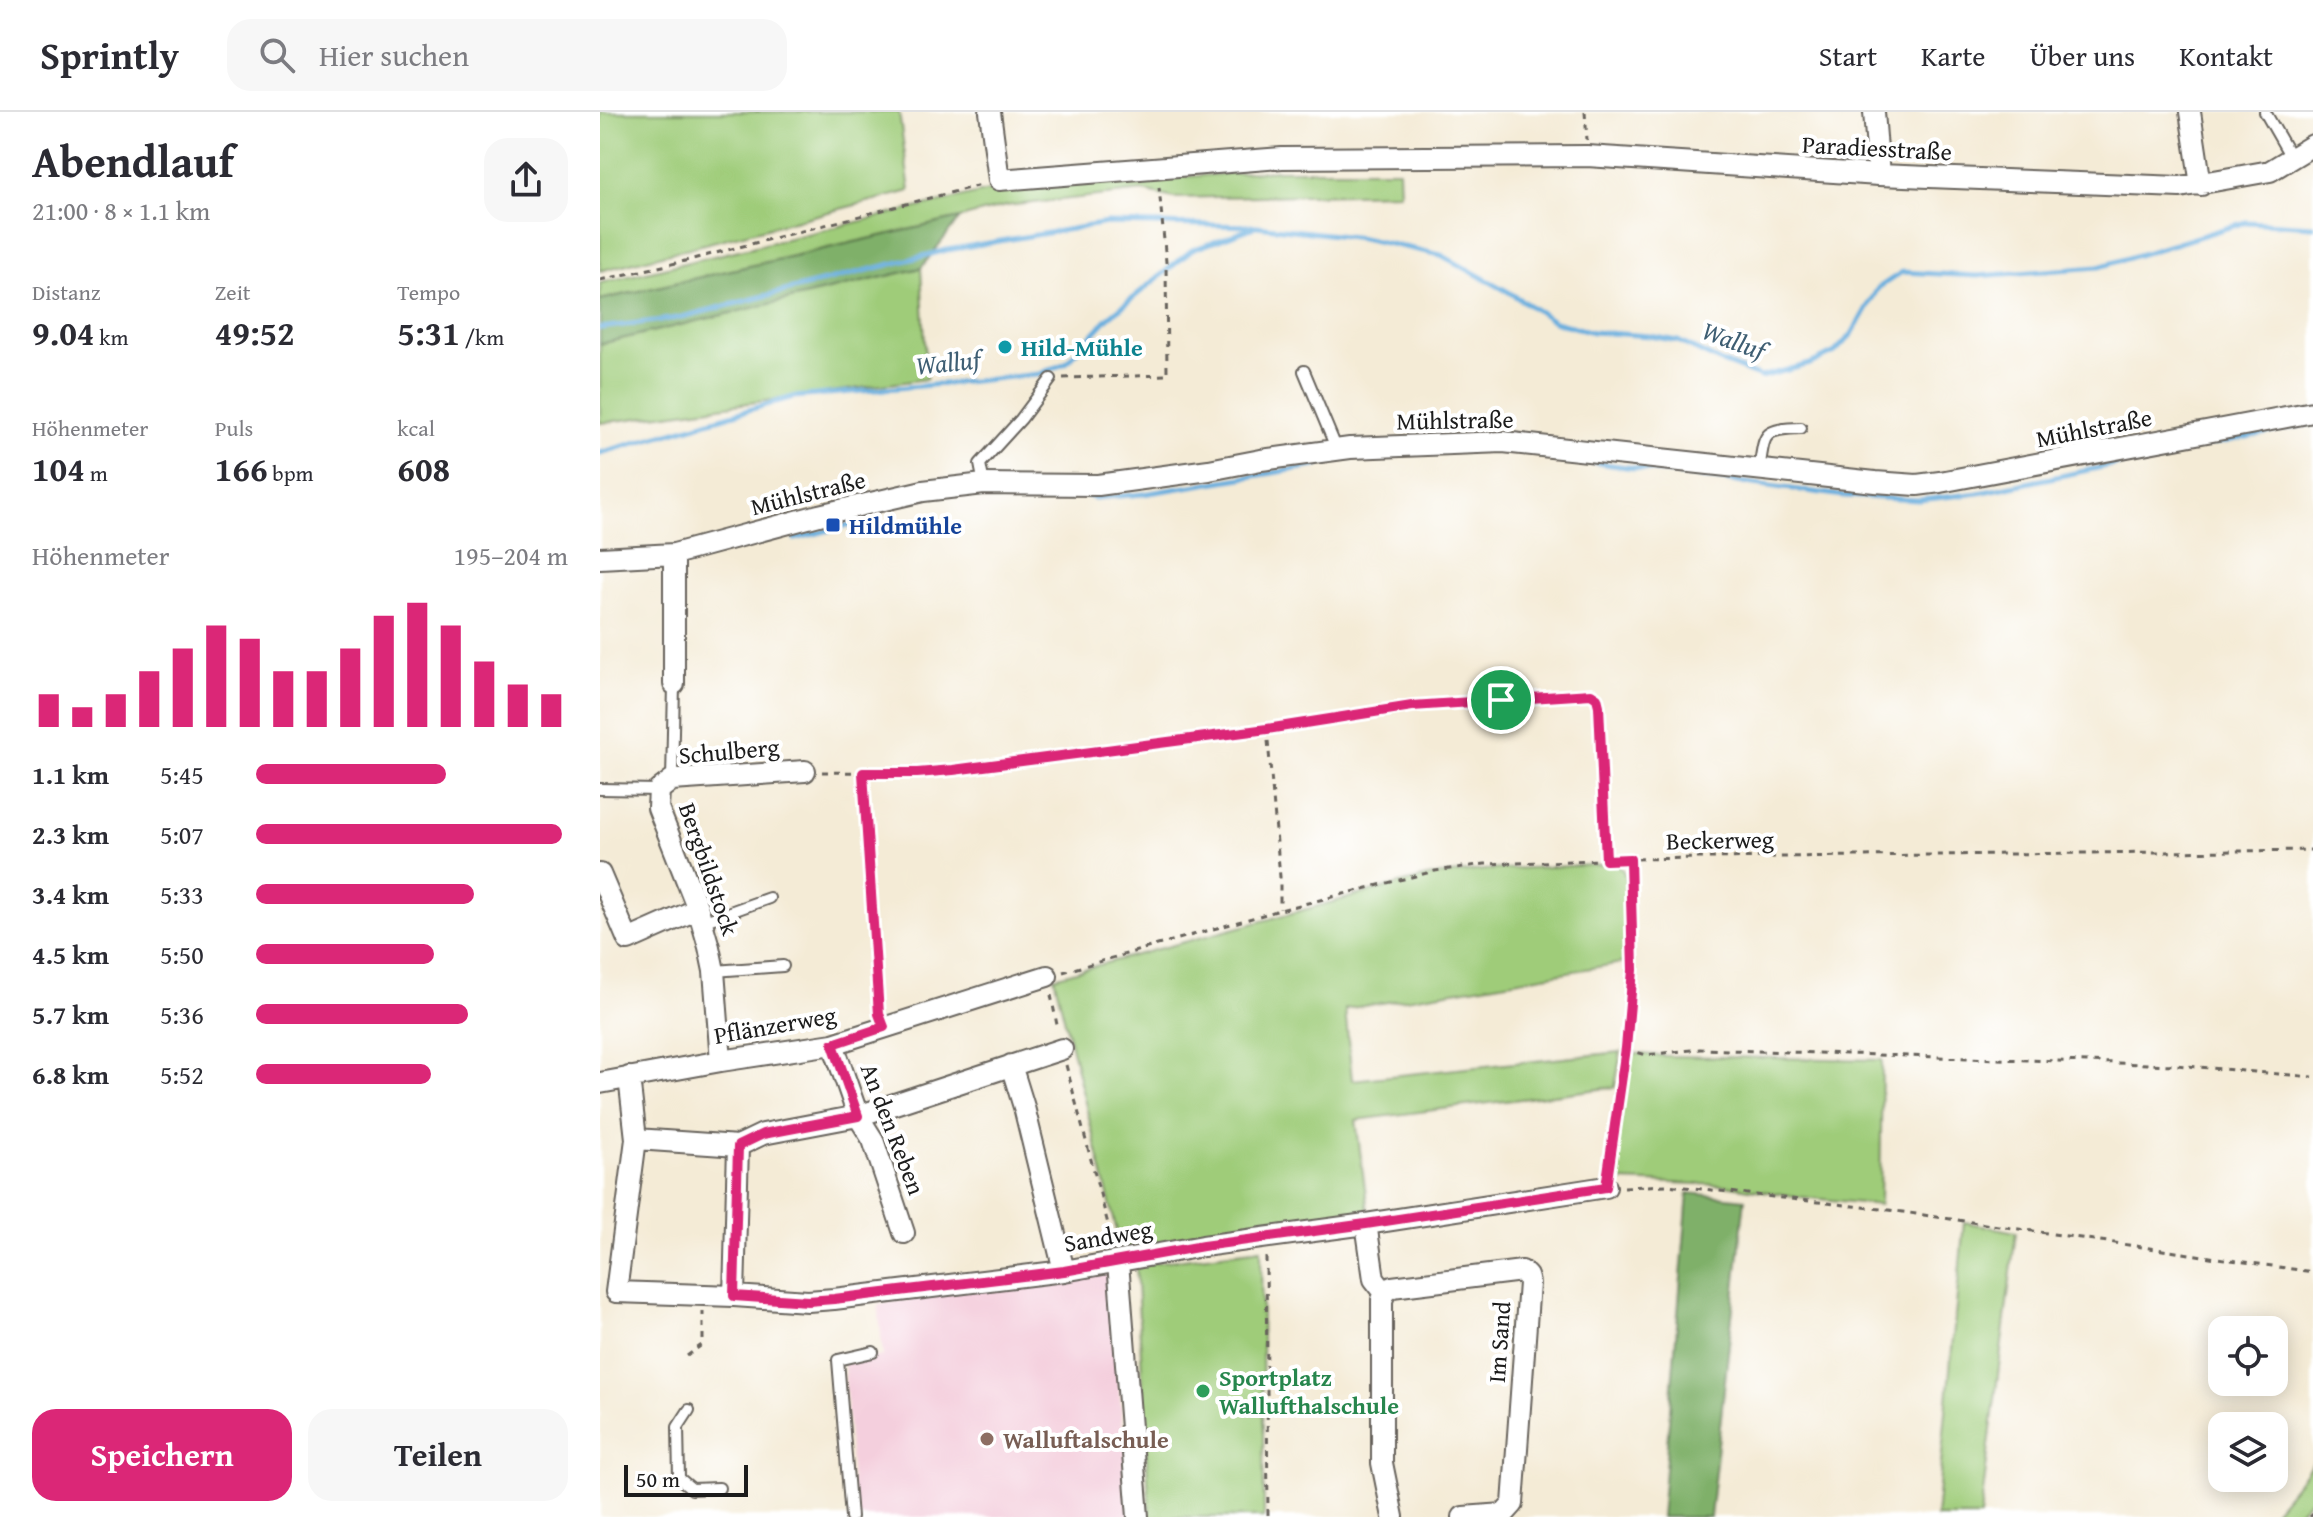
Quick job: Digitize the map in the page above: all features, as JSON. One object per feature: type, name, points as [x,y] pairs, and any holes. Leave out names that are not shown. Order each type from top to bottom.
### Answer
[{"type":"street","points":[[990,112],[999,180]]},
{"type":"street","points":[[1874,112],[1879,175]]},
{"type":"street","points":[[2190,112],[2201,185]]},
{"type":"street","name":"Paradiesstraße","points":[[999,180],[1282,158],[1587,156],[1879,175],[2180,187],[2270,171],[2313,145]]},
{"type":"street","name":"Mühlstraße","points":[[600,558],[674,554],[923,491],[984,484],[1098,485],[1337,450],[1503,442],[1917,485],[2313,412]]},
{"type":"street","points":[[674,554],[674,684]]},
{"type":"street","name":"Schulberg","points":[[666,785],[805,771]]},
{"type":"street","name":"Bergbildstock","points":[[666,785],[658,808],[700,915],[714,971],[721,1061]]},
{"type":"street","points":[[600,874],[628,940],[700,915]]},
{"type":"street","name":"Pflänzerweg","points":[[600,1083],[833,1044],[1047,976]]},
{"type":"street","name":"An den Reben","points":[[833,1044],[858,1116],[873,1140],[904,1233]]},
{"type":"street","points":[[629,1077],[636,1139],[738,1146],[763,1134],[858,1116],[1062,1049]]},
{"type":"street","points":[[1011,1065],[1064,1271]]},
{"type":"street","name":"Sandweg","points":[[636,1139],[616,1292],[808,1301],[834,1299],[1064,1271],[1203,1246],[1606,1187]]},
{"type":"street","points":[[734,1296],[738,1146]]},
{"type":"street","points":[[1367,1230],[1374,1279],[1385,1293],[1382,1300],[1382,1463],[1393,1517]]},
{"type":"street","points":[[1118,1262],[1138,1517]]},
{"type":"street","name":"Im Sand","points":[[1385,1293],[1392,1287],[1515,1270],[1527,1276],[1529,1283],[1513,1504],[1504,1514],[1463,1517]]},
{"type":"lane","points":[[2265,112],[2292,159]]},
{"type":"lane","points":[[1304,371],[1337,450]]},
{"type":"lane","points":[[984,484],[980,464],[1021,419],[1051,379]]},
{"type":"lane","points":[[1759,470],[1765,437],[1780,428],[1801,428]]},
{"type":"lane","points":[[600,789],[666,785],[674,684]]},
{"type":"lane","points":[[700,915],[769,898]]},
{"type":"lane","points":[[714,971],[783,966]]},
{"type":"lane","points":[[851,1517],[838,1360],[873,1352]]},
{"type":"lane","points":[[689,1410],[678,1427],[679,1478],[692,1489],[719,1488]]},
{"type":"path","points":[[1585,112],[1587,129]]},
{"type":"path","points":[[1051,379],[1167,375],[1166,262],[1157,168]]},
{"type":"path","points":[[600,280],[999,180]]},
{"type":"path","points":[[805,771],[917,773],[953,770],[1267,729],[1412,706],[1591,694],[1597,698],[1599,706],[1606,860]]},
{"type":"path","points":[[1267,729],[1280,910]]},
{"type":"path","points":[[863,773],[879,1014],[884,1027]]},
{"type":"path","name":"Beckerweg","points":[[1047,976],[1280,910],[1435,871],[1485,864],[1630,859],[2313,850]]},
{"type":"path","points":[[1630,859],[1633,970],[1626,1048],[1606,1187],[1667,1185],[1889,1210],[2313,1272]]},
{"type":"path","points":[[1047,976],[1062,1049],[1118,1262]]},
{"type":"path","points":[[1626,1048],[1646,1055],[1700,1049],[2176,1065],[2313,1077]]},
{"type":"path","points":[[1266,1238],[1268,1517]]},
{"type":"path","points":[[687,1356],[703,1344],[703,1295]]},
{"type":"shaded area","name":"Walluftalschule","points":[[1107,1266],[1132,1517],[854,1517],[844,1362],[883,1356],[878,1304]]},
{"type":"green space","points":[[600,112],[899,112],[910,191],[600,271]]},
{"type":"green space","points":[[1279,170],[1399,170],[1400,193],[1174,198],[1143,191],[1006,206],[600,300],[600,283],[988,191]]},
{"type":"green space","points":[[960,218],[921,268],[600,344],[600,300]]},
{"type":"green space","points":[[921,268],[927,379],[600,423],[600,344]]},
{"type":"green space","points":[[1615,864],[1622,869],[1626,878],[1628,962],[1345,1009],[1352,1080],[1621,1052],[1615,1087],[1356,1120],[1369,1219],[1224,1239],[1121,1248],[1054,977],[1426,877],[1484,870]]},
{"type":"green space","points":[[1629,1053],[1882,1060],[1880,1205],[1724,1185],[1619,1181],[1615,1139]]},
{"type":"green space","points":[[1688,1193],[1745,1199],[1710,1517],[1661,1517]]},
{"type":"green space","points":[[1964,1222],[2016,1232],[1980,1517],[1936,1517]]},
{"type":"green space","name":"Sportplatz Wallufthalschule","points":[[1261,1249],[1264,1517],[1150,1517],[1136,1265]]},
{"type":"green space","points":[[2313,1463],[2313,1496],[2294,1517],[2269,1517]]},
{"type":"waterway","name":"Walluf","points":[[600,328],[678,318],[947,250],[1107,223],[1257,226],[1362,238],[1441,255],[1507,291],[1555,322],[1593,332],[1678,341],[1761,377],[1810,364],[1835,352],[1852,334],[1878,288],[1902,272],[1977,276],[2099,267],[2246,222],[2313,226]]},
{"type":"waterway","name":"Walluf","points":[[600,453],[793,397],[1039,374],[1066,363],[1108,318],[1192,250],[1252,228]]},
{"type":"waterway","points":[[1567,459],[1844,496],[1919,500],[1979,493],[2313,423]]},
{"type":"waterway","points":[[1081,494],[1095,498],[1143,494],[1315,466],[1325,460]]},
{"type":"waterway","points":[[795,539],[852,524],[861,516],[880,511]]},
{"type":"place","name":"Hild-Mühle","points":[[1005,347]]},
{"type":"place","name":"Hildmühle","points":[[833,525]]},
{"type":"place","name":"Sportplatz Wallufthalschule","points":[[1203,1391]]},
{"type":"place","name":"Walluftalschule","points":[[987,1439]]},
{"type":"route","points":[[1591,694],[1597,698],[1599,706],[1606,860],[1630,859],[1633,970],[1626,1048],[1606,1187],[1203,1246],[1064,1271],[808,1301],[734,1296],[738,1146],[763,1134],[858,1116],[833,1044],[884,1027],[879,1014],[863,773],[953,770],[1267,729],[1412,706],[1501,700],[1591,694]]}]
